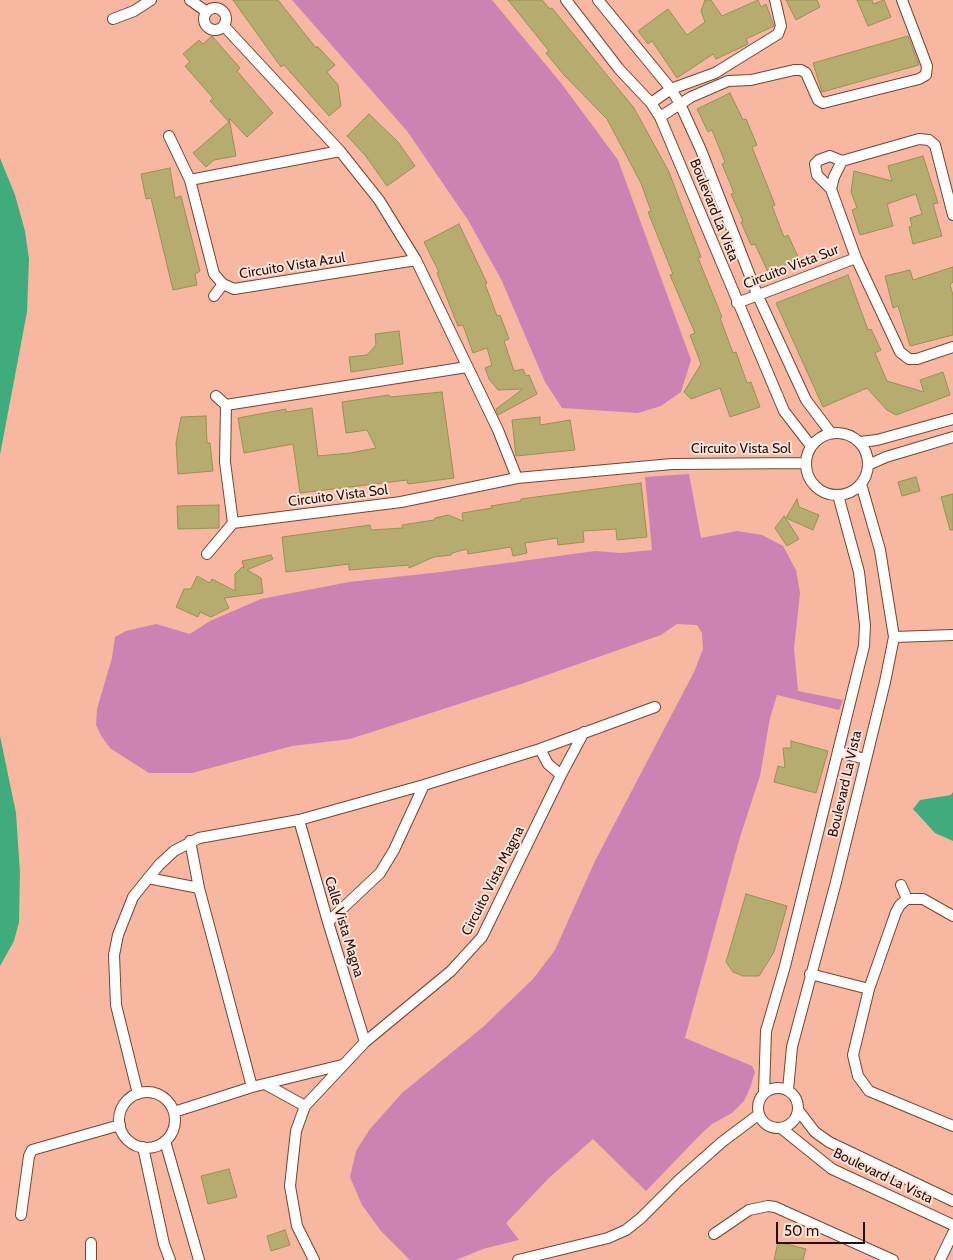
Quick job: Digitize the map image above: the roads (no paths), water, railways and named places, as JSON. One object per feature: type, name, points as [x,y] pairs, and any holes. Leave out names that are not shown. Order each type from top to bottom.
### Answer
[{"type":"street","points":[[113,19],[134,11],[151,0]]},
{"type":"street","points":[[190,0],[207,12],[211,8],[221,8],[227,16],[224,26],[340,151],[379,200],[416,260],[498,430],[517,478]]},
{"type":"street","name":"Boulevard La Vista","points":[[566,0],[618,69],[651,103],[660,117],[784,411],[811,446]]},
{"type":"street","name":"Boulevard La Vista","points":[[598,0],[671,89],[680,104],[757,294],[806,400],[832,433]]},
{"type":"street","points":[[651,103],[671,89],[715,73],[778,34],[781,26],[775,0]]},
{"type":"street","points":[[660,117],[680,104],[733,79],[751,80],[801,70],[806,73],[818,100],[824,103],[919,79],[926,75],[927,66],[902,0]]},
{"type":"street","points":[[715,73],[719,84]]},
{"type":"street","name":"Circuito Vista Azul","points":[[169,136],[190,180],[214,274],[222,284],[234,289],[416,260]]},
{"type":"street","points":[[831,189],[842,161],[919,139],[929,140],[935,145],[953,215]]},
{"type":"street","points":[[190,180],[340,151]]},
{"type":"street","name":"Circuito Vista Sur","points":[[842,161],[830,156],[819,160],[815,164],[817,175],[831,189],[856,258],[900,352],[908,358],[917,359],[953,347]]},
{"type":"street","name":"Circuito Vista Sur","points":[[737,303],[856,258]]},
{"type":"street","points":[[214,296],[222,284]]},
{"type":"street","points":[[226,405],[467,367]]},
{"type":"street","points":[[207,554],[233,523],[225,462],[226,405],[216,396]]},
{"type":"street","points":[[860,442],[877,440],[953,419]]},
{"type":"street","points":[[832,433],[847,434],[860,442],[867,454],[868,465],[861,484],[855,490],[838,495],[821,491],[814,486],[809,479],[805,463],[811,446],[823,435],[832,433]]},
{"type":"street","points":[[868,465],[886,456],[953,437]]},
{"type":"street","name":"Circuito Vista Sol","points":[[233,523],[401,502],[517,478],[672,464],[805,463]]},
{"type":"street","name":"Boulevard La Vista","points":[[788,1090],[792,1047],[836,882],[894,638],[880,550],[861,484]]},
{"type":"street","name":"Boulevard La Vista","points":[[764,1093],[766,1031],[864,646],[865,625],[859,572],[838,495]]},
{"type":"street","points":[[894,638],[953,635]]},
{"type":"street","points":[[138,1094],[116,1005],[114,955],[125,914],[134,897],[148,878],[174,851],[190,841],[299,820],[424,785],[540,748],[655,707]]},
{"type":"street","name":"Circuito Vista Magna","points":[[314,1260],[297,1226],[290,1186],[296,1131],[305,1106],[365,1042],[451,971],[482,937],[584,732]]},
{"type":"street","points":[[540,748],[548,764],[561,775]]},
{"type":"street","points":[[838,752],[865,759]]},
{"type":"street","points":[[328,922],[380,874],[394,850],[424,785]]},
{"type":"street","name":"Calle Vista Magna","points":[[299,820],[365,1042]]},
{"type":"street","points":[[190,841],[199,888],[252,1087]]},
{"type":"street","points":[[148,878],[199,888]]},
{"type":"street","points":[[901,885],[907,899]]},
{"type":"street","points":[[953,916],[923,899],[907,899],[896,912],[870,989],[853,1055],[858,1076],[869,1091],[953,1126]]},
{"type":"street","points":[[810,974],[870,989]]},
{"type":"street","points":[[174,1112],[252,1087],[342,1065]]},
{"type":"street","points":[[265,1084],[305,1106]]},
{"type":"street","points":[[775,1088],[788,1090],[796,1099],[798,1110],[792,1122],[781,1128],[767,1126],[758,1115],[758,1103],[764,1093],[775,1088]]},
{"type":"street","points":[[156,1093],[170,1104],[174,1112],[174,1128],[165,1141],[151,1147],[143,1147],[128,1140],[120,1125],[123,1106],[138,1094],[156,1093]]},
{"type":"street","name":"Boulevard La Vista","points":[[798,1110],[815,1132],[829,1142],[953,1201]]},
{"type":"street","points":[[518,1260],[608,1238],[626,1230],[685,1175],[758,1115]]},
{"type":"street","points":[[21,1215],[29,1156],[32,1150],[120,1125]]},
{"type":"street","name":"Boulevard La Vista","points":[[781,1128],[832,1169],[953,1225]]},
{"type":"street","points":[[165,1141],[199,1260]]},
{"type":"street","points":[[143,1147],[164,1244],[170,1260]]},
{"type":"street","points":[[714,1234],[749,1210],[768,1206],[893,1260]]},
{"type":"street","points":[[940,1260],[953,1233]]},
{"type":"street","points":[[91,1243],[91,1260]]}]
